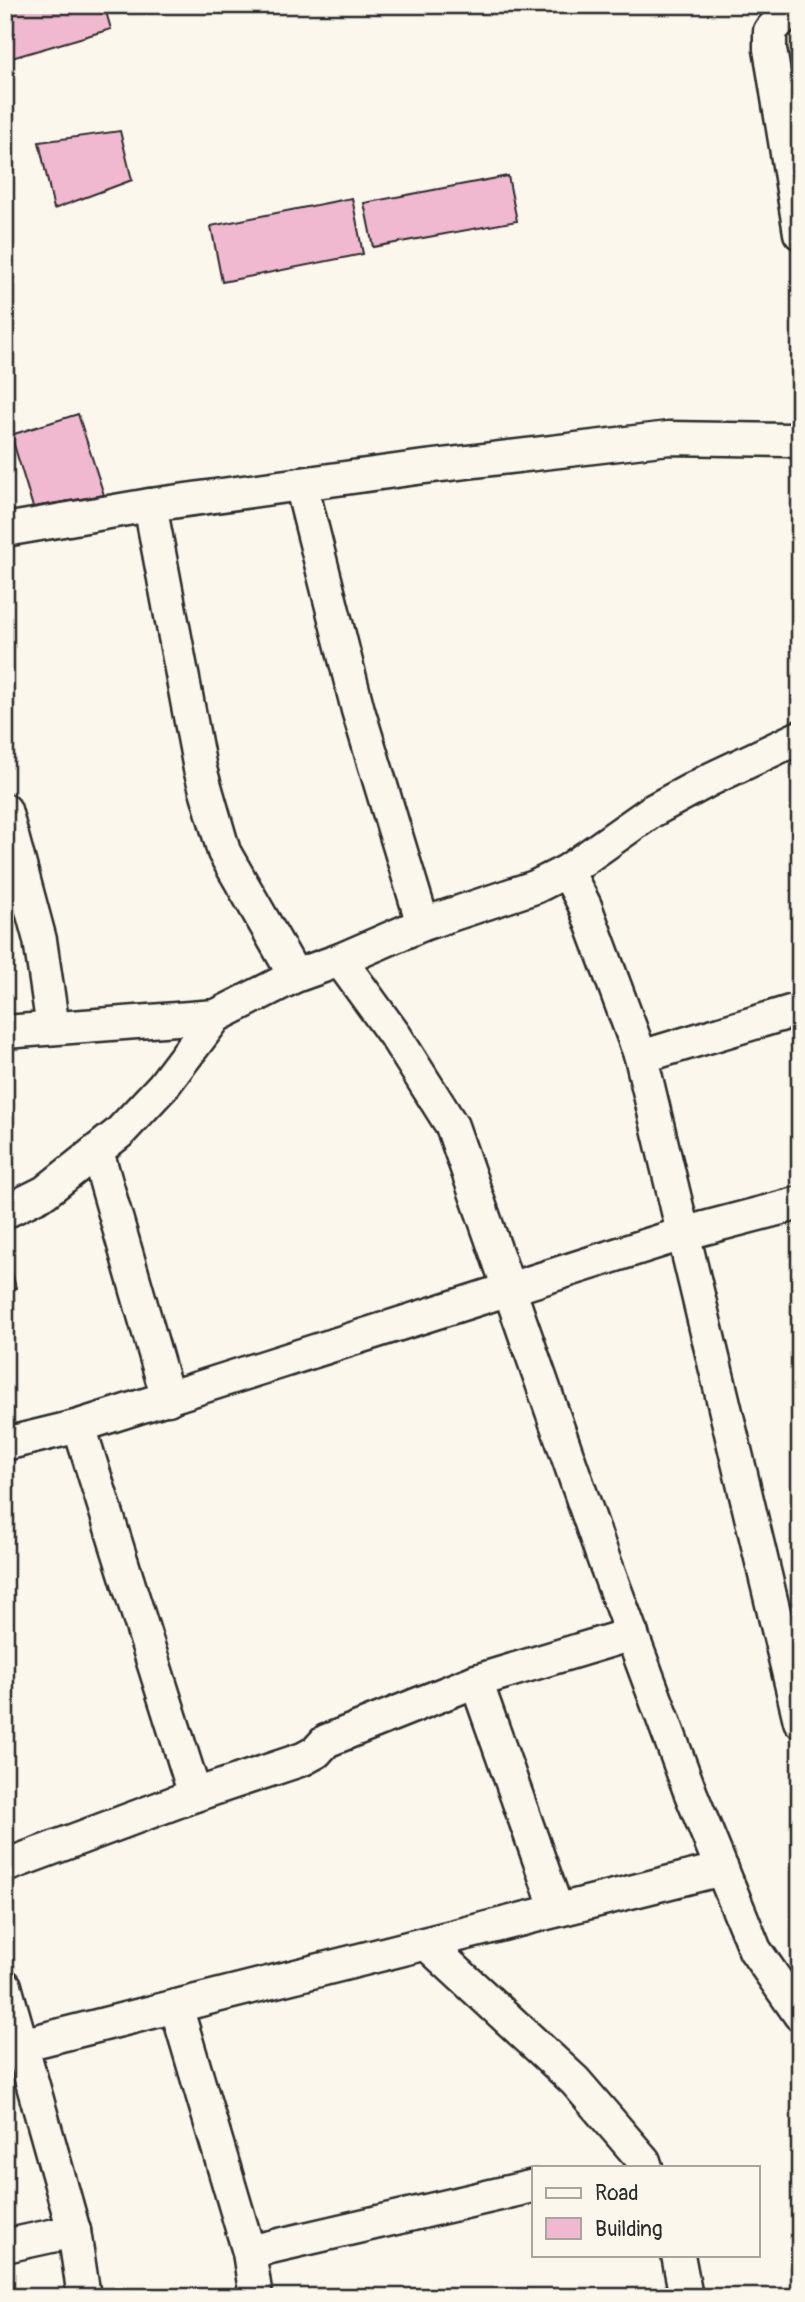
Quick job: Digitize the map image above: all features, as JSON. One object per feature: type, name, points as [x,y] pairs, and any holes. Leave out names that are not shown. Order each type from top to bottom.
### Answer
[{"type":"street","points":[[800,10],[788,12],[770,30],[770,49],[800,233]]},
{"type":"street","points":[[5,530],[150,505],[669,438],[789,440],[800,443]]},
{"type":"street","points":[[301,485],[358,710],[423,924]]},
{"type":"street","points":[[150,505],[200,769],[224,852],[295,976]]},
{"type":"street","points":[[5,1032],[216,1016],[295,976],[340,960],[423,924],[535,887],[567,871],[652,811],[711,779],[800,737]]},
{"type":"street","points":[[5,810],[40,940],[53,1028]]},
{"type":"street","points":[[567,871],[585,906],[641,1057],[800,1721]]},
{"type":"street","points":[[340,960],[396,1037],[452,1126],[632,1634],[722,1869],[755,1950],[800,2015]]},
{"type":"street","points":[[641,1057],[800,1009]]},
{"type":"street","points":[[5,1212],[45,1192],[119,1133],[163,1086],[216,1016]]},
{"type":"street","points":[[97,1152],[168,1399]]},
{"type":"street","points":[[5,1444],[79,1426],[168,1399],[331,1344],[509,1291],[682,1234],[800,1203]]},
{"type":"street","points":[[79,1426],[195,1796]]},
{"type":"street","points":[[5,1866],[303,1759],[316,1752],[326,1741],[476,1681],[632,1634]]},
{"type":"street","points":[[476,1681],[557,1910]]},
{"type":"street","points":[[13,2046],[722,1869]]},
{"type":"street","points":[[427,1944],[575,2081],[635,2165]]},
{"type":"street","points":[[5,1986],[13,2046],[74,2231],[84,2297]]},
{"type":"street","points":[[176,2006],[249,2252],[256,2297]]},
{"type":"street","points":[[249,2252],[532,2186]]},
{"type":"street","points":[[5,2246],[74,2231]]},
{"type":"street","points":[[678,2256],[686,2297]]},
{"type":"building","points":[[5,5],[104,5],[111,29],[5,60]]},
{"type":"building","points":[[120,131],[132,180],[54,209],[39,142]]},
{"type":"building","points":[[508,176],[517,221],[373,247],[364,203]]},
{"type":"building","points":[[352,198],[363,254],[222,282],[211,226]]},
{"type":"building","points":[[78,414],[104,495],[33,507],[11,435]]},
{"type":"building","points":[[5,1246],[16,1288],[5,1291]]}]
